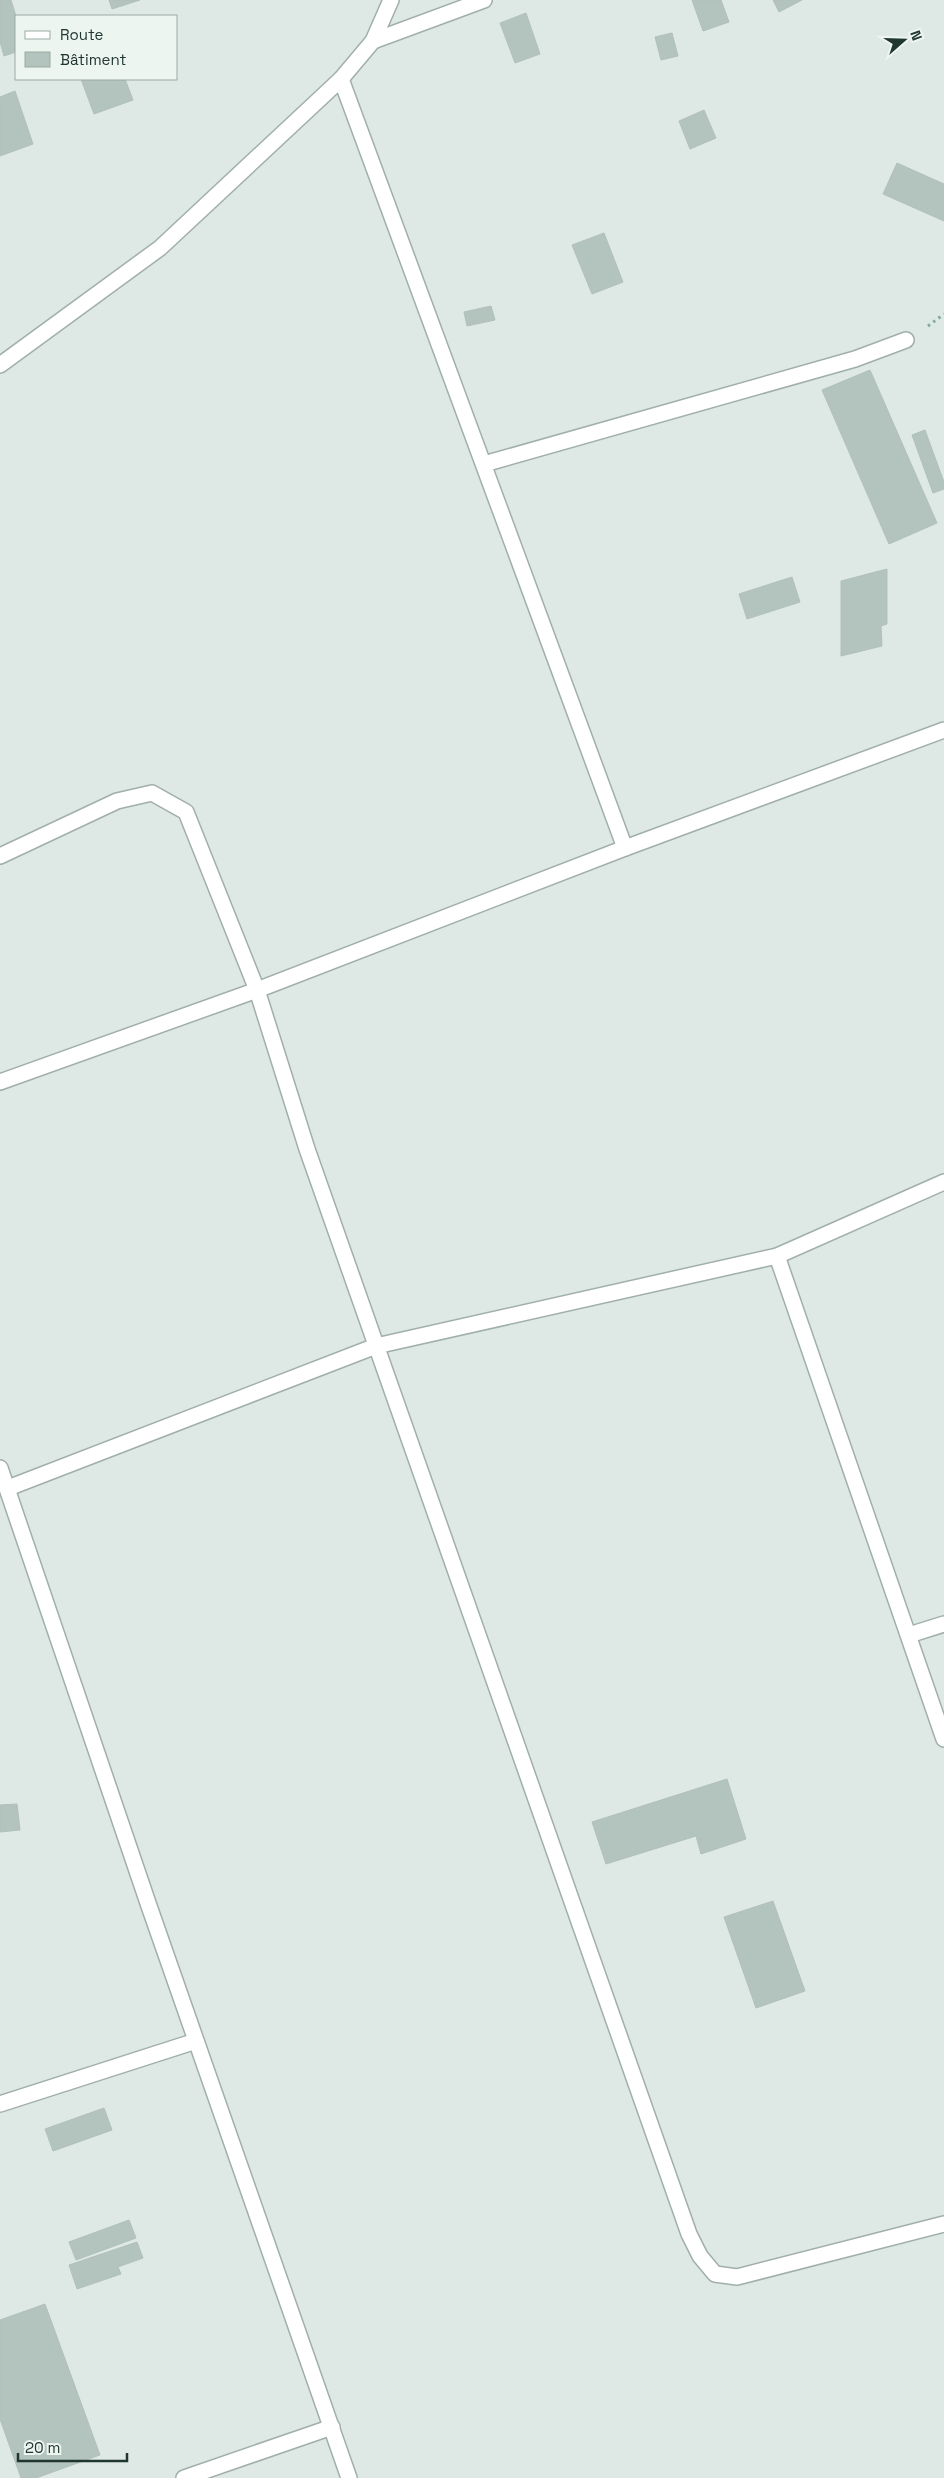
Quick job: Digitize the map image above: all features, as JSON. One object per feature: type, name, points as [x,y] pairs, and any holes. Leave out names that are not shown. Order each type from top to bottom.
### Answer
[{"type":"street","points":[[0,365],[160,248],[341,79],[373,41],[391,0]]},
{"type":"street","points":[[373,41],[484,0]]},
{"type":"street","points":[[341,79],[625,848]]},
{"type":"street","points":[[484,464],[855,359],[906,340]]},
{"type":"street","points":[[0,1082],[257,990],[625,848],[944,730]]},
{"type":"street","points":[[0,856],[117,801],[152,793],[186,812],[257,990],[308,1149],[376,1346],[689,2234],[700,2256],[715,2274],[737,2277],[944,2224]]},
{"type":"street","points":[[8,1488],[376,1346],[777,1256],[944,1182]]},
{"type":"street","points":[[777,1256],[944,1739]]},
{"type":"street","points":[[0,1468],[196,2041],[349,2478]]},
{"type":"street","points":[[909,1635],[944,1624]]},
{"type":"street","points":[[0,2104],[196,2041]]},
{"type":"street","points":[[184,2478],[332,2427]]},
{"type":"building","points":[[0,0],[11,0],[16,15],[15,52],[4,56],[0,42]]},
{"type":"building","points":[[109,0],[140,0],[112,9]]},
{"type":"building","points":[[692,0],[721,0],[729,22],[703,31]]},
{"type":"building","points":[[773,0],[802,0],[779,12]]},
{"type":"building","points":[[526,13],[540,54],[515,63],[500,23]]},
{"type":"building","points":[[672,33],[678,56],[661,60],[655,37]]},
{"type":"building","points":[[81,80],[125,80],[133,100],[94,114]]},
{"type":"building","points":[[15,91],[33,144],[0,156],[0,97]]},
{"type":"building","points":[[704,110],[716,138],[690,149],[679,121]]},
{"type":"building","points":[[897,163],[944,184],[944,221],[883,194]]},
{"type":"building","points":[[604,233],[623,282],[592,294],[572,245]]},
{"type":"building","points":[[491,306],[495,320],[467,326],[464,312]]},
{"type":"building","points":[[870,370],[937,523],[889,544],[822,390]]},
{"type":"building","points":[[925,430],[944,482],[944,489],[933,493],[912,435]]},
{"type":"building","points":[[887,569],[887,624],[881,626],[882,646],[841,656],[841,581]]},
{"type":"building","points":[[792,577],[800,602],[747,619],[739,594]]},
{"type":"building","points":[[727,1779],[746,1839],[701,1854],[696,1836],[606,1864],[592,1822]]},
{"type":"building","points":[[17,1804],[20,1830],[0,1832],[0,1805]]},
{"type":"building","points":[[773,1901],[805,1991],[756,2008],[724,1917]]},
{"type":"building","points":[[104,2108],[112,2130],[53,2151],[45,2129]]},
{"type":"building","points":[[129,2220],[136,2238],[76,2260],[69,2242]]},
{"type":"building","points":[[137,2242],[143,2258],[118,2267],[121,2274],[77,2289],[69,2265]]},
{"type":"building","points":[[45,2304],[100,2455],[36,2478],[21,2478],[0,2419],[0,2320]]}]
